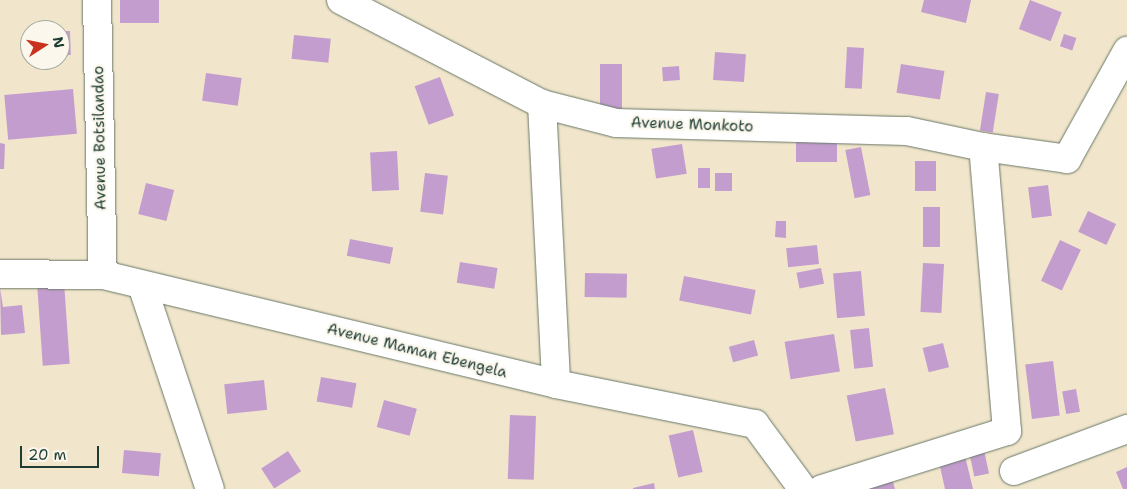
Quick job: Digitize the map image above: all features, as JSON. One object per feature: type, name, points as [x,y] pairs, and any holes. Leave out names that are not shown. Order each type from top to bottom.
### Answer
[{"type":"street","name":"Avenue Botsilandao","points":[[97,0],[103,275]]},
{"type":"street","name":"Avenue Monkoto","points":[[341,0],[542,104],[616,123],[908,131],[983,148],[1068,159],[1127,51]]},
{"type":"street","points":[[542,104],[556,384]]},
{"type":"street","points":[[983,148],[1007,431],[1017,480],[1127,429]]},
{"type":"street","name":"Avenue Maman Ebengela","points":[[0,274],[103,275],[556,384],[755,424],[803,489]]},
{"type":"street","points":[[142,285],[210,489]]},
{"type":"street","points":[[822,489],[1007,431]]},
{"type":"building","points":[[120,0],[159,0],[159,23],[120,23]]},
{"type":"building","points":[[924,0],[971,0],[966,23],[921,12]]},
{"type":"building","points":[[1030,0],[1062,12],[1051,41],[1019,29]]},
{"type":"building","points":[[1064,34],[1076,38],[1072,50],[1060,46]]},
{"type":"building","points":[[294,35],[331,39],[328,63],[291,59]]},
{"type":"building","points":[[847,47],[864,48],[862,89],[845,88]]},
{"type":"building","points":[[715,52],[746,54],[744,82],[713,80]]},
{"type":"building","points":[[600,64],[622,64],[622,112],[600,112]]},
{"type":"building","points":[[901,64],[944,71],[940,100],[896,93]]},
{"type":"building","points":[[679,66],[680,80],[663,81],[662,67]]},
{"type":"building","points":[[206,73],[242,78],[238,106],[202,101]]},
{"type":"building","points":[[440,77],[454,116],[429,125],[415,86]]},
{"type":"building","points":[[73,89],[77,134],[8,140],[4,95]]},
{"type":"building","points":[[986,92],[999,94],[993,133],[980,131]]},
{"type":"building","points":[[796,136],[837,136],[837,162],[796,162]]},
{"type":"building","points":[[0,143],[5,144],[4,169],[0,169]]},
{"type":"building","points":[[682,144],[687,174],[656,178],[651,149]]},
{"type":"building","points":[[861,147],[870,195],[855,198],[845,150]]},
{"type":"building","points":[[397,151],[399,190],[372,191],[370,152]]},
{"type":"building","points":[[915,161],[936,161],[936,191],[915,191]]},
{"type":"building","points":[[698,168],[710,168],[710,188],[698,188]]},
{"type":"building","points":[[425,173],[448,176],[443,215],[420,212]]},
{"type":"building","points":[[715,173],[732,173],[732,191],[715,191]]},
{"type":"building","points":[[146,183],[174,190],[166,221],[138,214]]},
{"type":"building","points":[[1048,185],[1052,216],[1032,218],[1028,187]]},
{"type":"building","points":[[923,207],[940,207],[940,247],[923,247]]},
{"type":"building","points":[[1088,211],[1116,224],[1106,245],[1078,232]]},
{"type":"building","points":[[776,221],[786,221],[786,238],[775,237]]},
{"type":"building","points":[[350,239],[393,247],[390,264],[347,256]]},
{"type":"building","points":[[1060,240],[1081,250],[1062,291],[1041,281]]},
{"type":"building","points":[[817,245],[819,264],[788,267],[786,248]]},
{"type":"building","points":[[460,262],[498,268],[494,289],[457,283]]},
{"type":"building","points":[[923,263],[944,264],[941,313],[920,312]]},
{"type":"building","points":[[821,268],[824,284],[800,288],[796,273]]},
{"type":"building","points":[[861,271],[865,316],[837,318],[833,273]]},
{"type":"building","points":[[585,273],[627,274],[627,298],[585,297]]},
{"type":"building","points":[[684,276],[756,290],[751,314],[679,301]]},
{"type":"building","points":[[64,282],[70,364],[43,366],[37,284]]},
{"type":"building","points":[[0,288],[3,307],[22,305],[25,333],[1,335]]},
{"type":"building","points":[[869,328],[873,367],[854,369],[850,330]]},
{"type":"building","points":[[834,334],[840,372],[791,379],[785,342]]},
{"type":"building","points":[[754,340],[758,355],[733,362],[729,347]]},
{"type":"building","points":[[943,343],[949,367],[929,372],[923,348]]},
{"type":"building","points":[[1053,361],[1060,416],[1032,419],[1025,364]]},
{"type":"building","points":[[321,377],[356,383],[352,408],[317,402]]},
{"type":"building","points":[[264,380],[267,410],[227,414],[224,384]]},
{"type":"building","points":[[885,388],[894,434],[856,442],[847,395]]},
{"type":"building","points":[[1076,389],[1080,412],[1066,414],[1062,391]]},
{"type":"building","points":[[384,400],[417,409],[410,436],[377,427]]},
{"type":"building","points":[[510,415],[536,416],[534,480],[508,479]]},
{"type":"building","points":[[693,430],[703,472],[678,478],[669,436]]},
{"type":"building","points":[[124,450],[161,453],[159,476],[122,473]]},
{"type":"building","points":[[984,450],[989,473],[974,477],[969,453]]},
{"type":"building","points":[[288,451],[301,471],[274,489],[261,468]]},
{"type":"building","points":[[965,456],[973,489],[945,489],[939,462]]},
{"type":"building","points":[[1127,467],[1127,489],[1123,489],[1116,472]]},
{"type":"building","points":[[891,475],[895,489],[868,489],[866,482]]},
{"type":"building","points":[[654,483],[655,489],[633,489],[633,488]]}]
